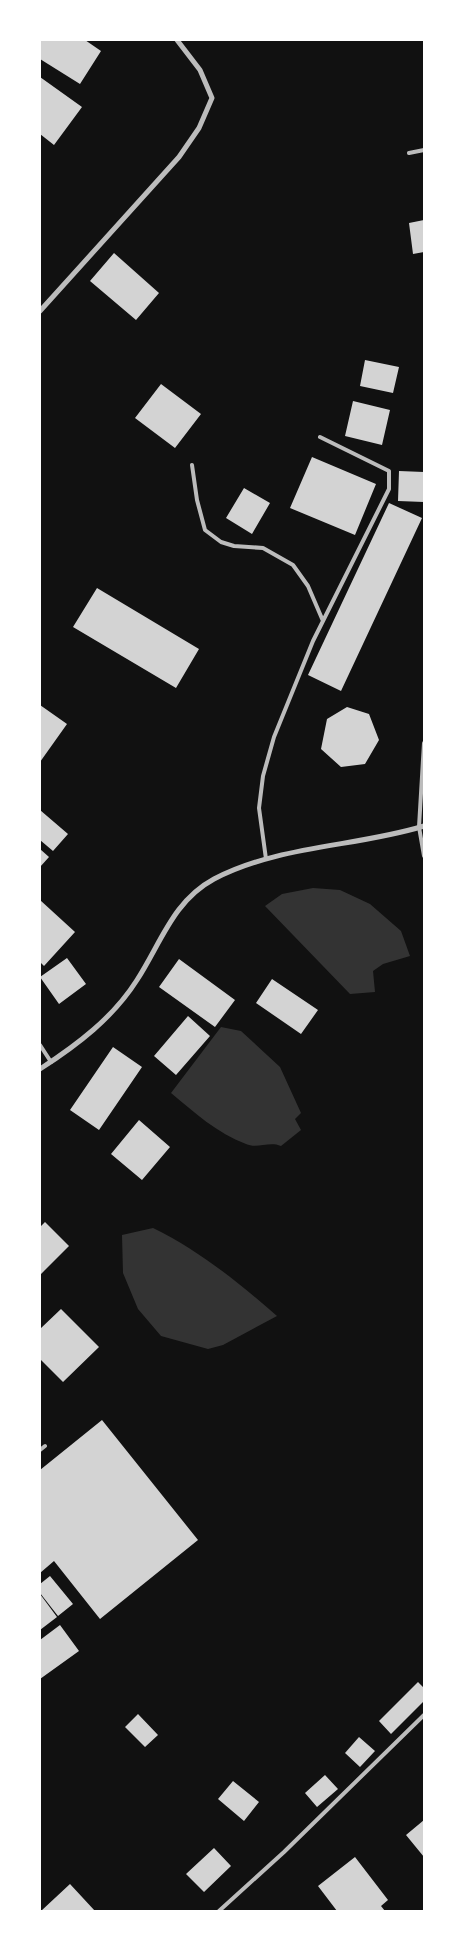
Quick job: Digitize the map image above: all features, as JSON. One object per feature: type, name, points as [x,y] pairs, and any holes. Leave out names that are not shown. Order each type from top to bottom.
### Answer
[{"type":"street","points":[[40,311],[179,157],[199,128],[212,98],[200,70],[177,40]]},
{"type":"street","points":[[40,1069],[74,1047],[114,1010],[137,981],[180,906],[214,879],[266,859],[422,827]]},
{"type":"lane","points":[[409,153],[424,150]]},
{"type":"lane","points":[[266,859],[259,808],[263,776],[274,737],[323,621],[389,489],[389,471],[320,437]]},
{"type":"lane","points":[[192,465],[197,500],[205,530],[221,542],[234,546],[263,548],[293,565],[308,586],[323,621]]},
{"type":"lane","points":[[424,743],[422,827],[424,856]]},
{"type":"lane","points":[[40,1045],[51,1062]]},
{"type":"lane","points":[[40,1450],[45,1446]]},
{"type":"lane","points":[[219,1911],[284,1852],[424,1715]]},
{"type":"shaded area","points":[[313,888],[340,890],[370,904],[401,931],[410,956],[383,964],[373,971],[375,992],[350,994],[265,906],[282,894]]},
{"type":"shaded area","points":[[221,1027],[241,1031],[280,1067],[301,1113],[295,1119],[301,1130],[281,1146],[272,1144],[254,1146],[235,1139],[207,1122],[171,1093]]},
{"type":"shaded area","points":[[153,1228],[203,1257],[277,1316],[223,1345],[208,1349],[161,1336],[138,1309],[123,1273],[122,1235]]},
{"type":"building","points":[[40,40],[85,40],[101,51],[80,84],[40,59]]},
{"type":"building","points":[[40,77],[82,107],[54,145],[40,134]]},
{"type":"building","points":[[424,220],[424,252],[413,254],[409,223]]},
{"type":"building","points":[[114,253],[159,293],[136,320],[90,281]]},
{"type":"building","points":[[365,360],[399,367],[393,393],[360,386]]},
{"type":"building","points":[[161,384],[201,414],[175,448],[135,418]]},
{"type":"building","points":[[353,401],[390,410],[382,445],[345,436]]},
{"type":"building","points":[[312,457],[376,484],[355,535],[290,508]]},
{"type":"building","points":[[399,471],[424,472],[424,502],[398,501]]},
{"type":"building","points":[[244,488],[270,503],[252,534],[226,518]]},
{"type":"building","points":[[389,503],[422,518],[341,691],[308,675]]},
{"type":"building","points":[[97,588],[199,649],[176,688],[73,627]]},
{"type":"building","points":[[40,705],[67,724],[40,762]]},
{"type":"building","points":[[347,707],[369,714],[379,740],[365,764],[341,767],[321,749],[327,719]]},
{"type":"building","points":[[40,810],[68,834],[53,851],[40,840]]},
{"type":"building","points":[[40,849],[49,857],[40,867]]},
{"type":"building","points":[[40,900],[75,932],[44,966],[40,962]]},
{"type":"building","points":[[67,958],[86,984],[59,1004],[40,977]]},
{"type":"building","points":[[179,959],[235,1000],[215,1027],[159,987]]},
{"type":"building","points":[[272,979],[318,1010],[301,1034],[256,1003]]},
{"type":"building","points":[[188,1016],[210,1036],[176,1075],[154,1056]]},
{"type":"building","points":[[113,1047],[142,1067],[99,1130],[70,1110]]},
{"type":"building","points":[[139,1120],[170,1147],[142,1180],[111,1154]]},
{"type":"building","points":[[45,1222],[69,1246],[40,1275],[40,1227]]},
{"type":"building","points":[[61,1309],[99,1347],[63,1382],[40,1359],[40,1329]]},
{"type":"building","points":[[102,1420],[198,1540],[100,1619],[54,1561],[40,1573],[40,1470]]},
{"type":"building","points":[[50,1576],[73,1604],[58,1616],[40,1593],[40,1584]]},
{"type":"building","points":[[40,1594],[57,1617],[40,1630]]},
{"type":"building","points":[[60,1625],[79,1651],[40,1679],[40,1640]]},
{"type":"building","points":[[418,1682],[424,1688],[424,1701],[391,1734],[379,1721]]},
{"type":"building","points":[[138,1714],[158,1735],[145,1747],[125,1727]]},
{"type":"building","points":[[359,1737],[375,1751],[360,1767],[345,1753]]},
{"type":"building","points":[[325,1775],[338,1789],[317,1807],[305,1793]]},
{"type":"building","points":[[233,1781],[259,1802],[244,1821],[218,1799]]},
{"type":"building","points":[[424,1820],[424,1857],[406,1835]]},
{"type":"building","points":[[214,1848],[231,1866],[204,1892],[186,1874]]},
{"type":"building","points":[[355,1857],[388,1900],[381,1906],[385,1911],[337,1911],[318,1886]]},
{"type":"building","points":[[70,1884],[95,1911],[41,1911]]}]
